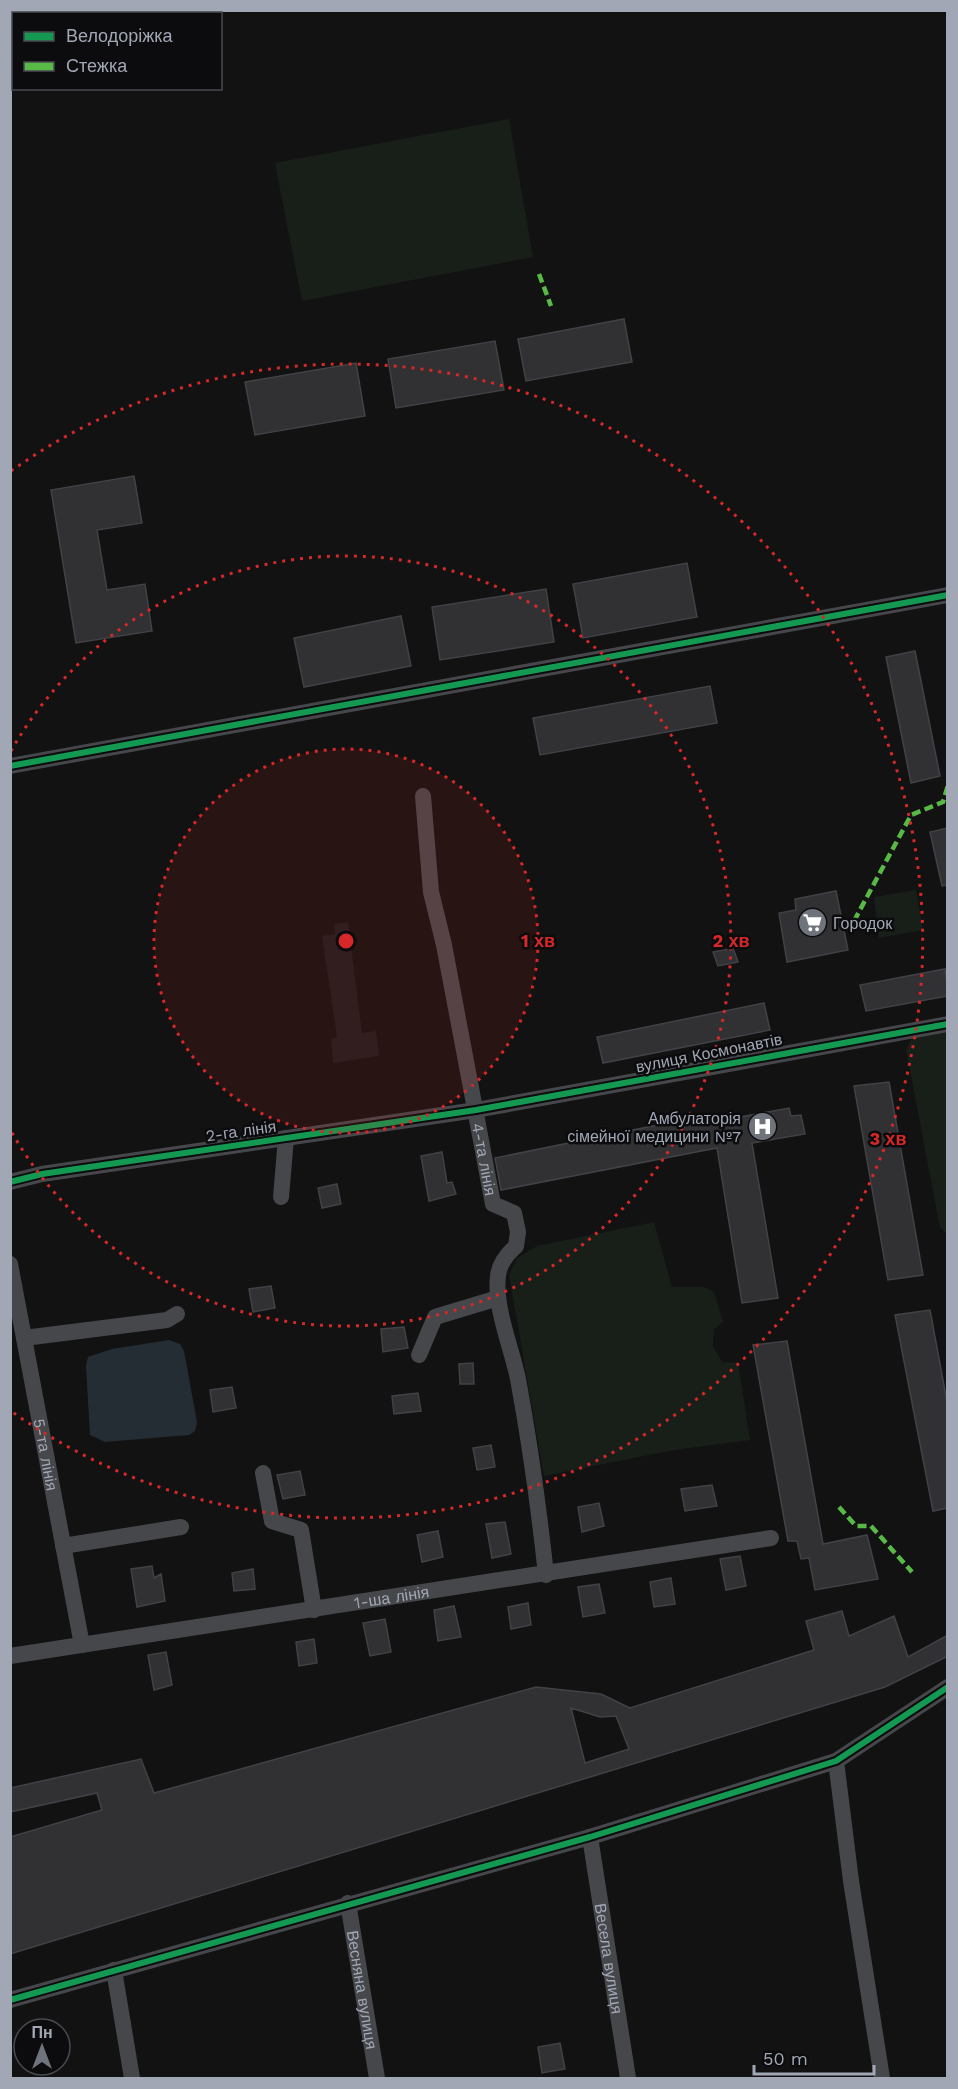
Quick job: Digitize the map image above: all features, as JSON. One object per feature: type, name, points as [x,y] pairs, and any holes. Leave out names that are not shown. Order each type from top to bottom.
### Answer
[{"type":"street","points":[[10,766],[948,595]]},
{"type":"street","name":"4-та лінія","points":[[423,796],[431,892],[493,1204],[514,1213],[518,1233],[516,1246],[506,1255],[498,1275],[498,1298],[524,1409],[536,1481],[546,1575]]},
{"type":"street","name":"вулиця Космонавтів","points":[[476,1110],[948,1024]]},
{"type":"street","name":"2-га лінія","points":[[10,1182],[42,1174],[476,1110]]},
{"type":"street","points":[[281,1197],[286,1138]]},
{"type":"street","name":"5-та лінія","points":[[10,1264],[82,1645]]},
{"type":"street","points":[[419,1355],[435,1317],[498,1298]]},
{"type":"street","points":[[24,1338],[167,1320],[177,1314]]},
{"type":"street","points":[[263,1473],[272,1521],[301,1530],[314,1610]]},
{"type":"street","points":[[63,1546],[181,1527]]},
{"type":"street","name":"1-ша лінія","points":[[10,1656],[546,1575],[771,1538]]},
{"type":"street","points":[[10,2000],[348,1903],[590,1837],[836,1761],[948,1687]]},
{"type":"street","points":[[836,1761],[850,1881],[882,2079]]},
{"type":"street","name":"Весела вулиця","points":[[590,1837],[628,2079]]},
{"type":"street","name":"Весняна вулиця","points":[[348,1903],[377,2079]]},
{"type":"street","points":[[114,1970],[132,2079]]},
{"type":"shaded area","points":[[509,119],[533,257],[302,301],[275,163]]},
{"type":"shaded area","points":[[916,890],[923,930],[879,938],[874,897]]},
{"type":"shaded area","points":[[348,922],[362,1033],[376,1031],[379,1056],[333,1063],[331,1039],[337,1037],[322,936],[335,934],[334,924]]},
{"type":"shaded area","points":[[947,1031],[946,1233],[940,1228],[906,1049],[913,1036]]},
{"type":"shaded area","points":[[654,1222],[672,1287],[704,1287],[714,1292],[723,1322],[714,1329],[713,1346],[722,1362],[738,1363],[750,1440],[674,1450],[544,1476],[509,1275],[517,1258],[537,1246]]},
{"type":"shaded area","points":[[169,1340],[180,1344],[184,1351],[197,1422],[195,1431],[189,1435],[105,1442],[90,1435],[86,1366],[88,1357],[112,1349]]},
{"type":"building","points":[[624,319],[632,362],[526,381],[518,339]]},
{"type":"building","points":[[495,341],[504,390],[396,408],[388,359]]},
{"type":"building","points":[[356,363],[365,416],[255,435],[245,382]]},
{"type":"building","points":[[134,476],[142,523],[97,530],[107,590],[145,584],[152,631],[76,643],[51,490]]},
{"type":"building","points":[[687,563],[697,617],[583,638],[573,584]]},
{"type":"building","points":[[546,589],[554,642],[440,660],[432,607]]},
{"type":"building","points":[[401,616],[411,666],[304,687],[294,638]]},
{"type":"building","points":[[915,651],[940,776],[911,783],[886,657]]},
{"type":"building","points":[[710,686],[717,723],[540,755],[533,718]]},
{"type":"building","points":[[948,828],[948,885],[942,886],[930,832]]},
{"type":"building","name":"Городок","points":[[836,891],[848,950],[787,962],[779,913],[796,910],[795,899]]},
{"type":"building","points":[[733,948],[738,962],[718,966],[713,952]]},
{"type":"building","points":[[945,969],[948,996],[866,1011],[860,985]]},
{"type":"building","points":[[764,1003],[770,1030],[603,1063],[597,1037]]},
{"type":"building","points":[[889,1082],[923,1275],[888,1280],[854,1086]]},
{"type":"building","points":[[789,1108],[791,1116],[801,1115],[805,1134],[752,1143],[778,1298],[742,1303],[717,1148],[501,1190],[495,1158],[707,1115],[708,1123]]},
{"type":"building","points":[[442,1152],[447,1183],[452,1182],[456,1194],[429,1201],[421,1156]]},
{"type":"building","points":[[337,1184],[341,1204],[322,1208],[318,1188]]},
{"type":"building","points":[[271,1286],[275,1308],[253,1312],[249,1289]]},
{"type":"building","points":[[930,1310],[948,1407],[948,1508],[933,1511],[895,1315]]},
{"type":"building","points":[[404,1327],[408,1348],[383,1352],[381,1329]]},
{"type":"building","points":[[787,1341],[823,1544],[867,1535],[878,1579],[815,1590],[809,1558],[801,1559],[797,1541],[788,1541],[753,1345]]},
{"type":"building","points":[[473,1363],[474,1384],[460,1384],[459,1364]]},
{"type":"building","points":[[232,1387],[236,1408],[213,1412],[210,1390]]},
{"type":"building","points":[[418,1393],[421,1411],[394,1414],[392,1396]]},
{"type":"building","points":[[491,1445],[495,1467],[477,1470],[473,1448]]},
{"type":"building","points":[[300,1471],[305,1495],[283,1499],[277,1475]]},
{"type":"building","points":[[712,1485],[717,1506],[685,1511],[681,1489]]},
{"type":"building","points":[[599,1503],[604,1526],[582,1532],[578,1507]]},
{"type":"building","points":[[505,1522],[511,1554],[492,1558],[486,1524]]},
{"type":"building","points":[[438,1531],[443,1557],[422,1562],[417,1535]]},
{"type":"building","points":[[740,1556],[746,1586],[726,1590],[720,1559]]},
{"type":"building","points":[[152,1566],[154,1578],[161,1574],[165,1601],[137,1607],[131,1569]]},
{"type":"building","points":[[253,1569],[255,1589],[234,1591],[232,1573]]},
{"type":"building","points":[[671,1578],[675,1604],[654,1607],[650,1582]]},
{"type":"building","points":[[599,1584],[605,1613],[583,1617],[578,1587]]},
{"type":"building","points":[[528,1603],[531,1625],[511,1629],[508,1607]]},
{"type":"building","points":[[454,1606],[461,1637],[438,1641],[434,1610]]},
{"type":"building","points":[[842,1611],[849,1636],[894,1616],[908,1657],[948,1635],[948,1656],[885,1687],[10,1954],[10,1837],[102,1810],[97,1793],[10,1812],[10,1788],[141,1759],[154,1793],[536,1687],[601,1694],[630,1708],[814,1650],[806,1621]],"holes":[[[571,1708],[600,1717],[616,1716],[629,1749],[585,1763]]]},
{"type":"building","points":[[385,1619],[391,1652],[370,1656],[363,1623]]},
{"type":"building","points":[[314,1639],[317,1663],[299,1666],[296,1642]]},
{"type":"building","points":[[166,1652],[172,1685],[154,1690],[148,1655]]},
{"type":"building","points":[[560,2043],[565,2069],[542,2073],[538,2047]]},
{"type":"marked path","points":[[539,274],[551,306]]},
{"type":"marked path","points":[[854,921],[911,815],[943,802],[948,785]]},
{"type":"marked path","points":[[839,1507],[856,1526],[871,1526],[912,1572]]},
{"type":"cycle path","points":[[10,766],[948,595]]},
{"type":"cycle path","points":[[10,1182],[42,1174],[476,1110],[948,1024]]},
{"type":"cycle path","points":[[10,2000],[590,1837],[836,1761],[948,1687]]},
{"type":"place","name":"Городок","points":[[812,923]]},
{"type":"place","name":"Амбулаторія сімейної медицини №7","points":[[762,1127]]}]
